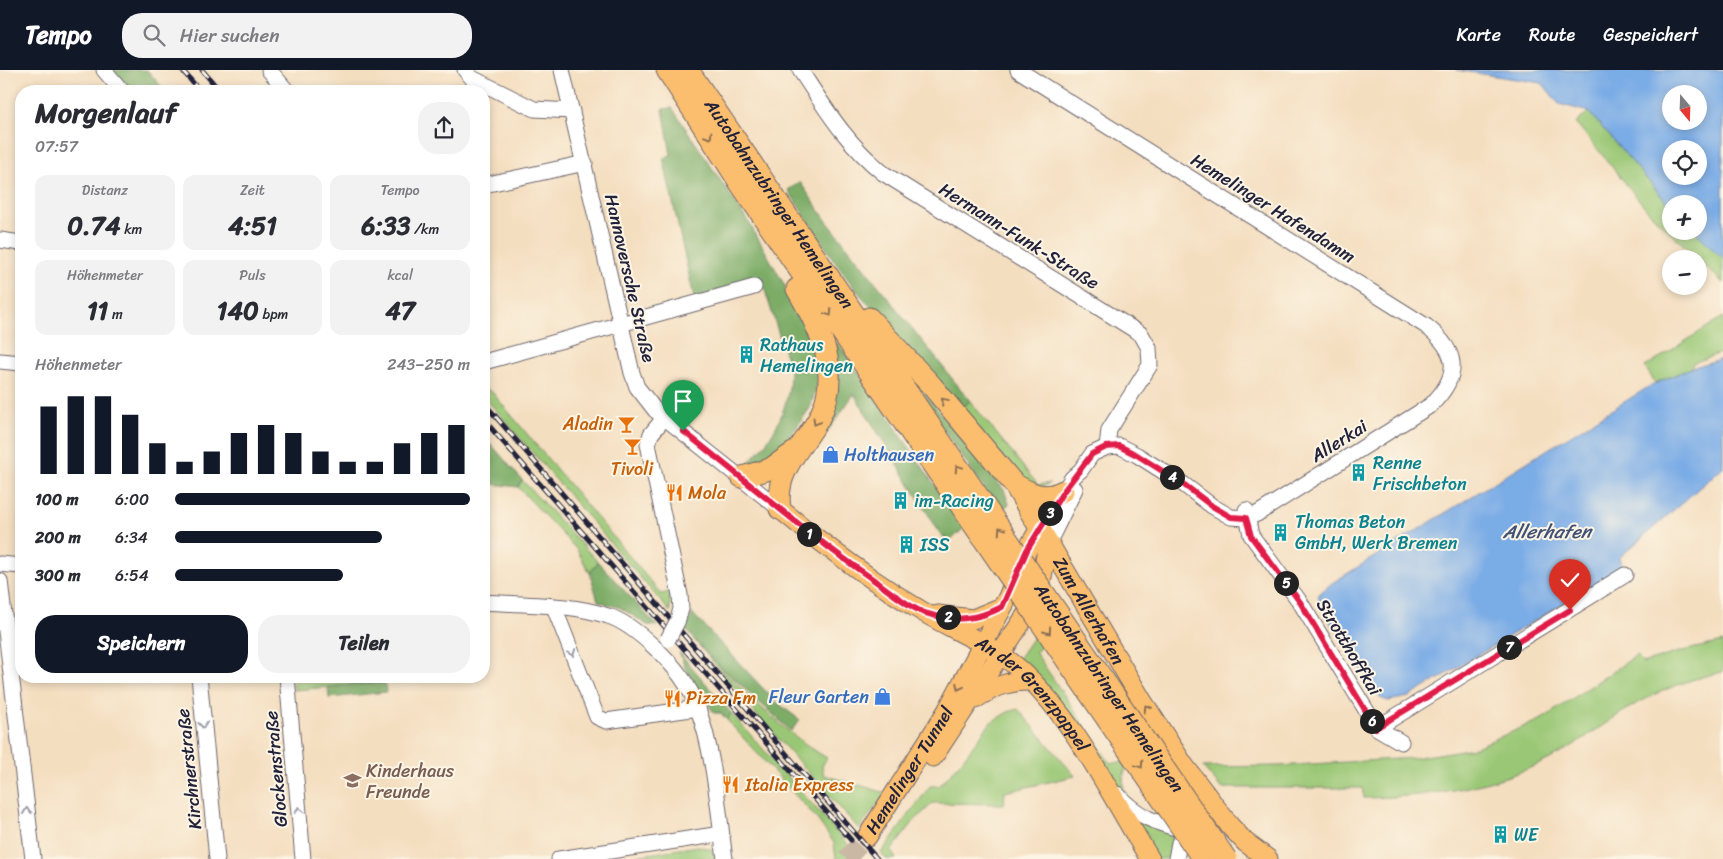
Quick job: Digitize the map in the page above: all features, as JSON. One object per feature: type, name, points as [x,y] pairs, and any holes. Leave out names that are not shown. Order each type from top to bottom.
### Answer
[{"type":"highway","name":"Autobahnzubringer Hemelingen","points":[[667,70],[742,186],[1226,859]]},
{"type":"highway","name":"Autobahnzubringer Hemelingen","points":[[688,70],[812,255],[978,514],[1204,859]]},
{"type":"highway","points":[[742,186],[749,214],[781,260],[814,319],[824,341],[829,365],[829,388],[819,417],[796,452],[782,478],[778,495],[780,509]]},
{"type":"highway","points":[[812,255],[836,274],[873,324],[932,386],[1014,484],[1044,536]]},
{"type":"highway","points":[[742,478],[770,469],[796,452]]},
{"type":"highway","points":[[1014,484],[1042,497],[1053,496],[1063,492]]},
{"type":"main road","name":"An der Grenzpappel","points":[[780,509],[850,564],[924,613],[1002,654],[1032,681],[1055,708],[1099,772],[1150,859]]},
{"type":"main road","name":"Hemelinger Tunnel","points":[[1044,536],[1034,604],[934,756],[868,837],[947,711],[1002,607],[1027,550],[1044,536]]},
{"type":"main road","name":"Zum Allerhafen","points":[[1044,536],[1183,764],[1244,842],[1268,859]]},
{"type":"main road","points":[[924,613],[972,619],[1002,607]]},
{"type":"main road","points":[[969,702],[992,688],[1009,682],[1032,681]]},
{"type":"street","points":[[104,70],[117,85]]},
{"type":"street","points":[[269,70],[282,85]]},
{"type":"street","points":[[465,70],[472,78],[486,85]]},
{"type":"street","name":"Hannoversche Straße","points":[[562,70],[637,387],[655,410],[665,417]]},
{"type":"street","name":"Hermann-Funk-Straße","points":[[800,70],[846,138],[861,155],[883,173],[1141,334],[1149,348],[1150,364],[1109,430],[1106,447]]},
{"type":"street","name":"Hemelinger Hafendamm","points":[[1018,70],[1442,338],[1450,350],[1452,374],[1448,386],[1431,405]]},
{"type":"street","points":[[490,87],[534,109],[572,111]]},
{"type":"street","points":[[490,185],[585,163]]},
{"type":"street","points":[[0,240],[15,242]]},
{"type":"street","points":[[490,360],[754,287]]},
{"type":"street","points":[[0,361],[15,362]]},
{"type":"street","name":"Allerkai","points":[[1246,514],[1266,509],[1431,405]]},
{"type":"street","points":[[662,644],[677,622],[681,609],[680,595],[648,444],[651,434],[665,417]]},
{"type":"street","name":"An der Grenzpappel","points":[[665,417],[780,509]]},
{"type":"street","points":[[1106,447],[1119,446],[1183,484],[1246,514]]},
{"type":"street","name":"Zum Allerhafen","points":[[1044,536],[1063,492],[1092,454],[1106,447]]},
{"type":"street","name":"Zum Allerhafen","points":[[1044,536],[1078,482],[1081,470]]},
{"type":"street","name":"Strotthoffkai","points":[[1246,514],[1251,536],[1300,602],[1376,728],[1401,742]]},
{"type":"street","points":[[0,564],[15,565]]},
{"type":"street","points":[[1376,728],[1625,575]]},
{"type":"street","points":[[0,580],[33,859]]},
{"type":"street","points":[[490,602],[582,610],[610,616],[640,634],[662,644],[698,708],[706,739],[725,859]]},
{"type":"street","points":[[554,607],[597,717],[606,721],[698,708]]},
{"type":"street","name":"Kirchnerstraße","points":[[200,683],[216,859]]},
{"type":"street","name":"Glockenstraße","points":[[288,683],[303,859]]},
{"type":"street","points":[[1176,859],[1179,843],[1197,816],[1202,801],[1183,764]]},
{"type":"street","name":"An der Grenzpappel","points":[[1099,772],[1135,813],[1164,826],[1187,831]]},
{"type":"street","points":[[559,859],[721,834]]},
{"type":"green space","points":[[106,70],[147,70],[160,85],[120,85]]},
{"type":"green space","points":[[672,108],[751,226],[810,330],[817,352],[817,385],[810,408],[772,462],[755,468],[748,462],[766,443],[779,420],[788,395],[790,369],[761,278],[694,298],[663,158],[671,155],[663,109]]},
{"type":"green space","points":[[1589,112],[1662,197],[1662,224],[1649,212],[1576,123]]},
{"type":"green space","points":[[800,182],[826,220],[970,401],[961,409],[856,290],[835,262],[788,190]]},
{"type":"green space","points":[[1678,240],[1704,240],[1723,259],[1723,283],[1707,268],[1707,250],[1689,250]]},
{"type":"green space","points":[[1723,317],[1723,352],[1693,363],[1691,368],[1655,383],[1645,367]]},
{"type":"green space","points":[[838,343],[964,528],[950,541],[941,535],[854,394],[823,438],[832,415],[837,393],[838,370],[834,346]]},
{"type":"green space","points":[[891,353],[1004,490],[1009,504],[1000,512]]},
{"type":"green space","points":[[490,391],[661,594],[670,592],[670,612],[490,403]]},
{"type":"green space","points":[[970,401],[1038,485],[1050,483],[1041,488],[1022,479],[961,409]]},
{"type":"green space","points":[[490,443],[522,480],[518,487],[490,484]]},
{"type":"green space","points":[[522,480],[598,562],[590,573],[577,550],[518,487]]},
{"type":"green space","points":[[598,562],[657,626],[647,625],[621,608],[598,601],[590,573]]},
{"type":"green space","points":[[692,613],[775,701],[800,720],[791,731],[708,655],[686,630]]},
{"type":"green space","points":[[686,630],[752,699],[790,732],[827,758],[822,766],[824,775],[886,793],[859,829],[763,722]]},
{"type":"green space","points":[[1036,633],[1043,646],[1035,652],[1110,763],[1124,762],[1126,769],[1123,778],[1124,786],[1126,795],[1131,803],[1018,659]]},
{"type":"green space","points":[[1723,642],[1723,672],[1687,681],[1653,696],[1631,707],[1548,760],[1504,778],[1481,784],[1411,796],[1364,798],[1362,788],[1221,788],[1203,767],[1278,766],[1414,758],[1474,748],[1542,719],[1637,655],[1643,663],[1682,651]]},
{"type":"green space","points":[[679,652],[731,713],[727,720],[720,713],[714,713],[685,668]]},
{"type":"green space","points":[[294,683],[374,683],[294,690]]},
{"type":"green space","points":[[385,683],[386,692],[329,698],[328,687]]},
{"type":"green space","points":[[1018,709],[1075,776],[1005,792],[1004,804],[933,803],[915,820],[891,851],[896,859],[886,859],[881,853],[930,786],[939,786],[961,762],[991,722],[1008,712]]},
{"type":"green space","points":[[731,713],[861,859],[836,859],[834,843],[817,819],[727,720]]},
{"type":"green space","points":[[1125,811],[1173,832],[1178,839],[1172,859],[1155,859]]},
{"type":"green space","points":[[698,846],[711,849],[716,859],[618,859]]},
{"type":"water","points":[[1456,70],[1723,70],[1723,259],[1704,240],[1707,240],[1707,195],[1662,195],[1662,197],[1589,112],[1559,104],[1542,83]]},
{"type":"water","name":"Allerhafen","points":[[1723,358],[1723,467],[1619,558],[1623,567],[1409,697],[1388,701],[1380,698],[1318,603],[1319,594],[1332,583],[1650,386],[1691,368]]},
{"type":"tunnel","points":[[846,859],[867,837]]},
{"type":"railway","points":[[182,70],[195,85]]},
{"type":"railway","points":[[202,70],[215,85]]},
{"type":"railway","points":[[490,410],[877,859]]},
{"type":"railway","points":[[490,427],[851,840]]},
{"type":"place","name":"Rathaus Hemelingen","points":[[746,355]]},
{"type":"place","name":"Aladin","points":[[627,424]]},
{"type":"place","name":"Tivoli","points":[[632,446]]},
{"type":"place","name":"Holthausen","points":[[830,455]]},
{"type":"place","name":"Renne Frischbeton","points":[[1359,473]]},
{"type":"place","name":"Mola","points":[[674,493]]},
{"type":"place","name":"im-Racing","points":[[900,501]]},
{"type":"place","name":"Thomas Beton GmbH, Werk Bremen","points":[[1281,532]]},
{"type":"place","name":"ISS","points":[[906,545]]},
{"type":"place","name":"Fleur Garten","points":[[883,697]]},
{"type":"place","name":"Pizza Fm","points":[[672,698]]},
{"type":"place","name":"Kinderhaus Freunde","points":[[352,781]]},
{"type":"place","name":"Italia Express","points":[[731,785]]},
{"type":"place","name":"WE","points":[[1500,835]]},
{"type":"route","points":[[683,431],[810,534],[888,590],[924,613],[961,619],[986,616],[1002,607],[1027,550],[1072,478],[1081,470],[1092,454],[1106,447],[1119,446],[1183,484],[1212,506],[1231,517],[1246,518],[1251,536],[1300,602],[1376,728],[1403,714],[1570,610]]}]
